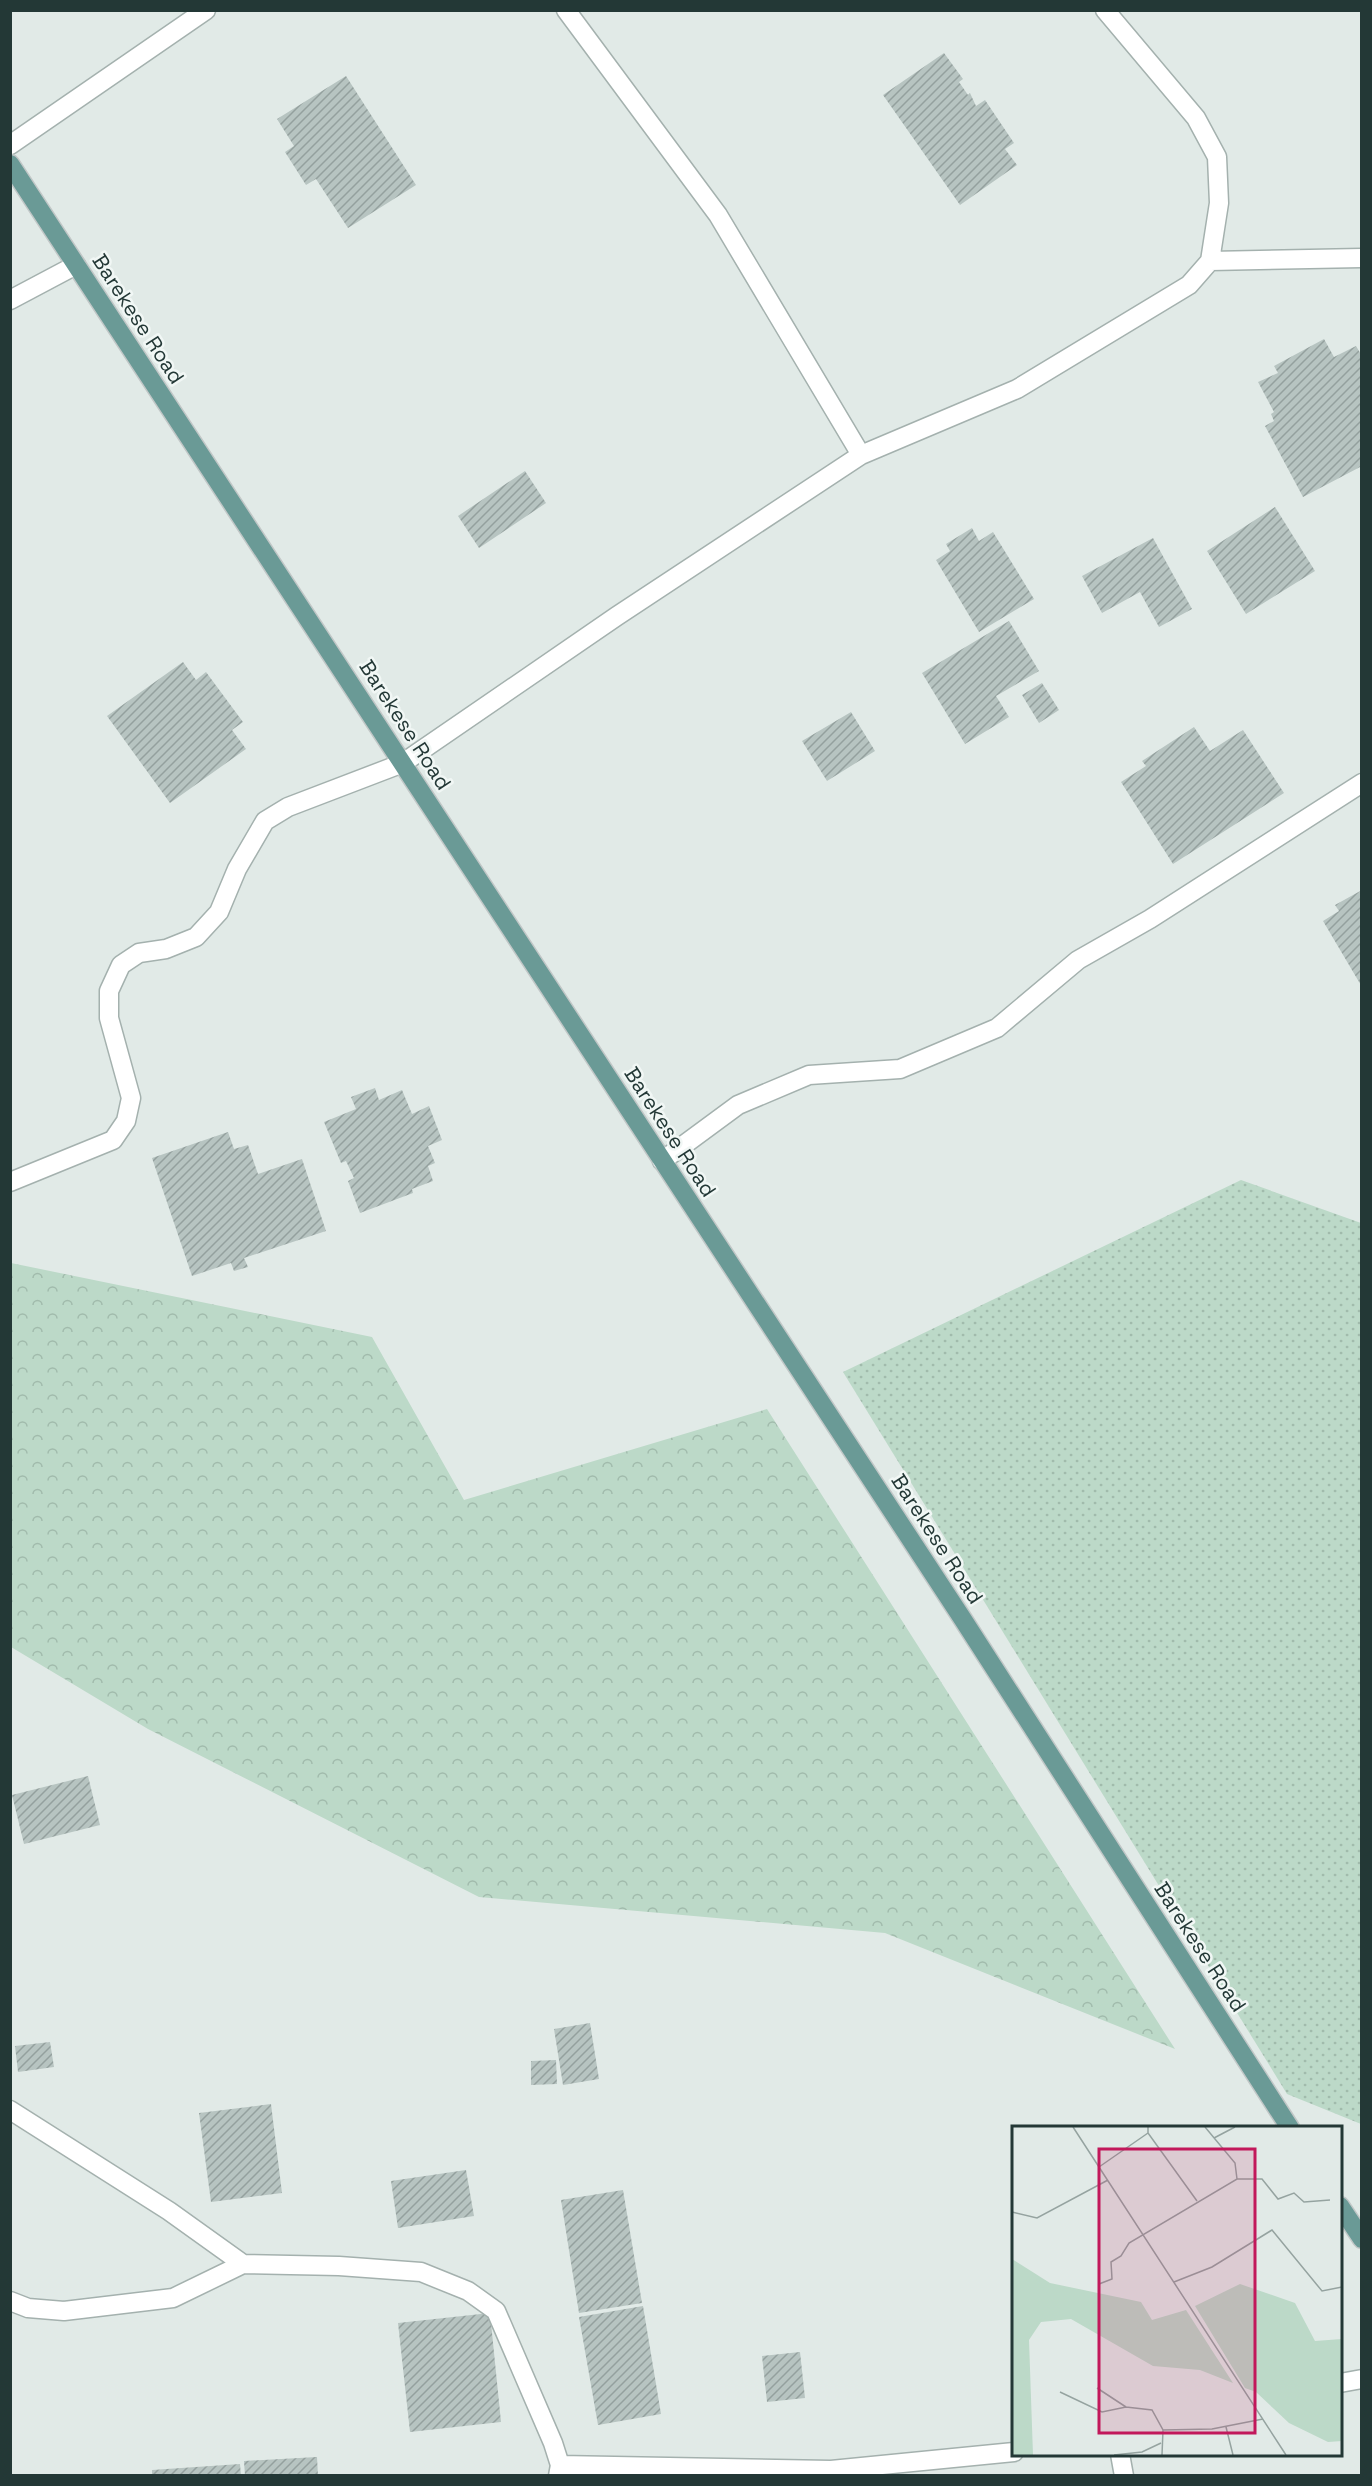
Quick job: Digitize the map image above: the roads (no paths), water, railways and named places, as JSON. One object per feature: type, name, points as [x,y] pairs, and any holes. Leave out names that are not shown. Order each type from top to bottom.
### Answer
[{"type":"main road","name":"Barekese Road","points":[[10,164],[968,1628],[1289,2126]]},
{"type":"main road","points":[[1342,2208],[1362,2239]]},
{"type":"street","points":[[10,145],[206,10]]},
{"type":"street","points":[[566,10],[718,215],[861,455]]},
{"type":"street","points":[[10,1182],[113,1140],[126,1121],[131,1098],[109,1018],[109,991],[122,965],[139,953],[166,950],[196,937],[219,912],[237,869],[265,821],[288,807],[403,763],[617,616],[861,455],[1017,389],[1189,285],[1210,261],[1219,204],[1218,157],[1196,118],[1105,10]]},
{"type":"street","points":[[1210,261],[1362,258]]},
{"type":"street","points":[[10,300],[76,265]]},
{"type":"street","points":[[662,1161],[738,1105],[809,1075],[900,1069],[997,1028],[1078,960],[1150,919],[1362,783]]},
{"type":"street","points":[[10,2110],[169,2211],[243,2264]]},
{"type":"street","points":[[10,2301],[28,2308],[64,2311],[173,2298],[243,2264],[339,2266],[421,2272],[468,2291],[496,2311],[553,2443],[559,2470],[831,2470],[1012,2452]]},
{"type":"street","points":[[1342,2383],[1362,2379]]},
{"type":"street","points":[[1120,2456],[1124,2475]]}]
